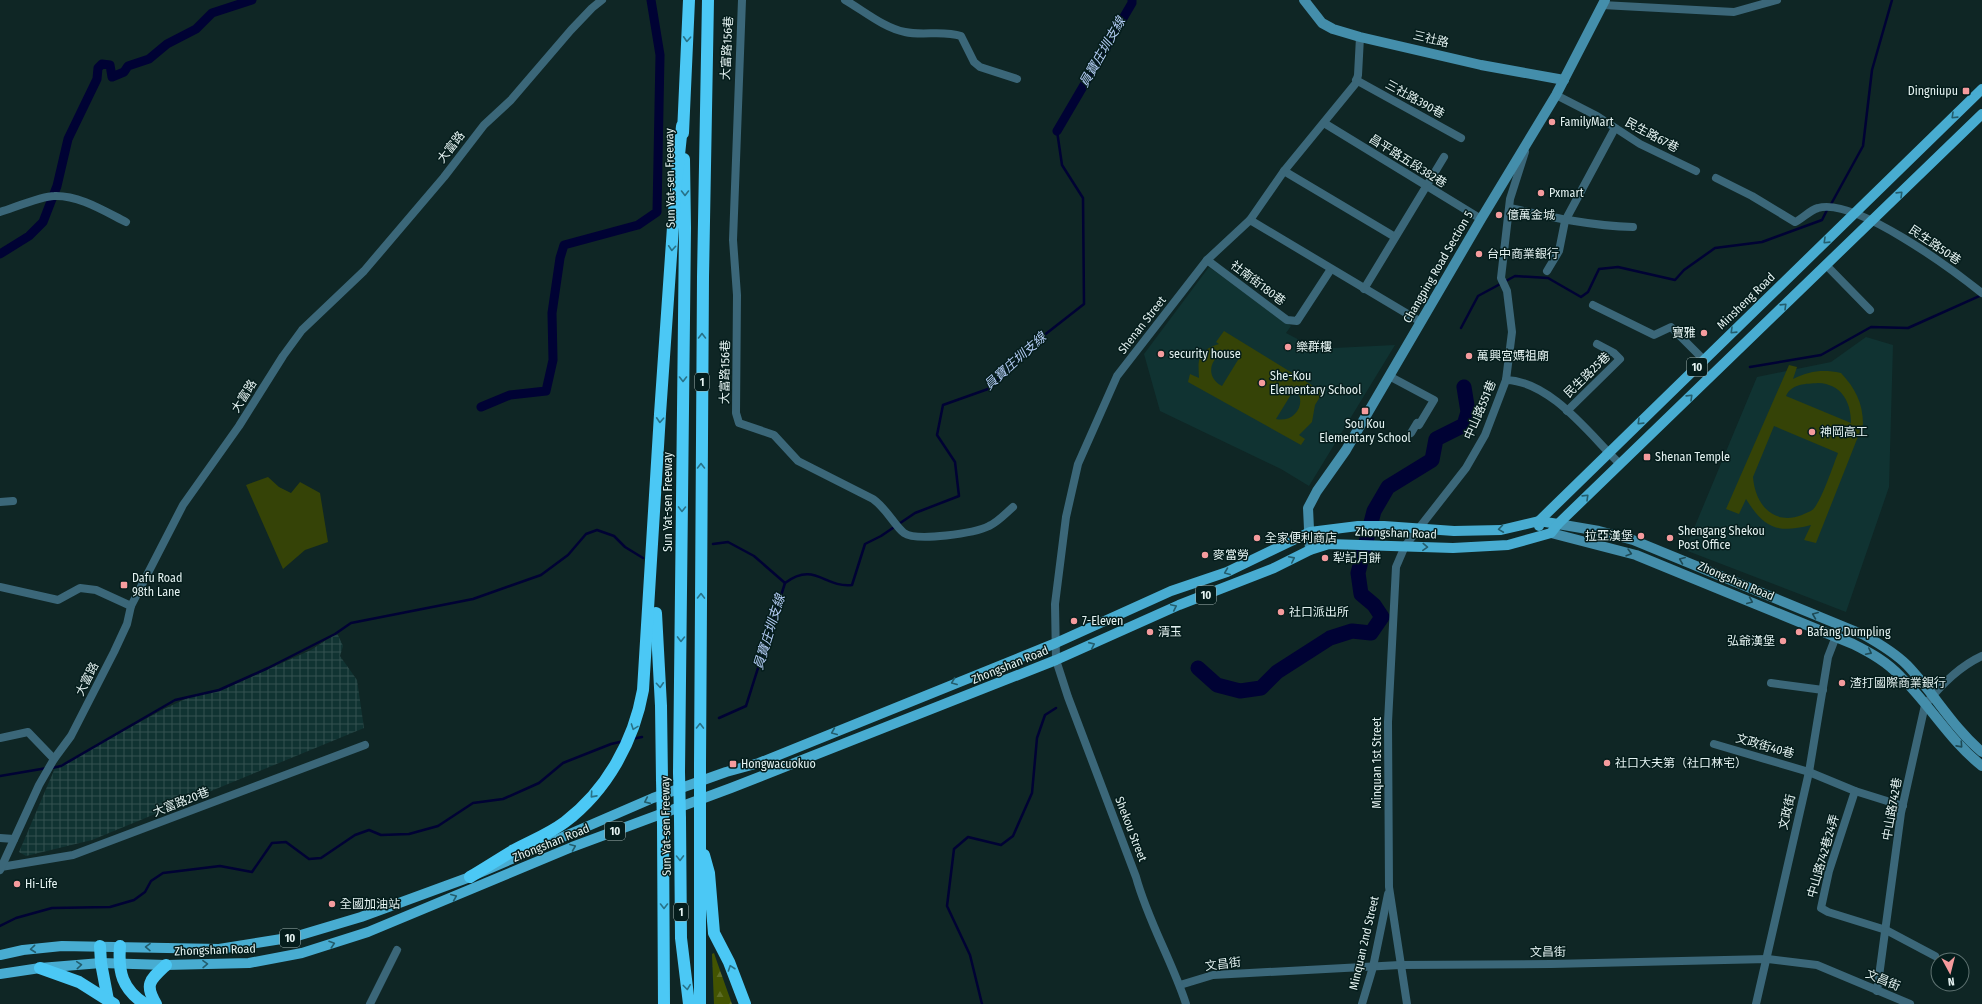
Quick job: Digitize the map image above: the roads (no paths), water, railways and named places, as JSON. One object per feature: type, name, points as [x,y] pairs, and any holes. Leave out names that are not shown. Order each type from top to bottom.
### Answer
[{"type":"highway","name":"Sun Yat-sen Freeway","points":[[689,0],[682,126],[686,180],[679,772],[681,938],[689,1004]]},
{"type":"highway","name":"1","points":[[700,1004],[702,284],[708,0]]},
{"type":"highway","points":[[470,877],[564,823],[583,806],[616,764],[629,739],[639,713],[643,690],[653,548],[660,414],[676,184],[682,126]]},
{"type":"highway","points":[[653,548],[656,638],[661,706],[664,1004]]},
{"type":"highway","points":[[700,842],[709,873],[714,933],[729,962],[745,1004]]},
{"type":"highway","points":[[100,946],[101,963],[111,1002]]},
{"type":"highway","points":[[120,946],[119,963],[125,985],[145,1004]]},
{"type":"highway","points":[[156,1004],[149,993],[149,986],[155,975],[166,965]]},
{"type":"highway","points":[[40,968],[79,982],[111,1002]]},
{"type":"main road","name":"Minsheng Road","points":[[1539,521],[1982,89]]},
{"type":"main road","name":"10","points":[[1551,533],[1558,524],[1982,114]]},
{"type":"main road","name":"Zhongshan Road","points":[[0,955],[23,950],[62,946],[219,949],[294,937],[361,917],[470,877],[653,798],[759,762],[1056,643],[1171,591],[1227,572],[1310,532],[1342,527],[1371,526],[1454,531],[1501,530],[1539,521],[1558,524]]},
{"type":"main road","points":[[1539,521],[1540,536]]},
{"type":"main road","name":"Zhongshan Road","points":[[0,974],[40,968],[101,963],[166,965],[250,963],[302,953],[368,932],[572,847],[731,788],[1056,660],[1179,605],[1274,568],[1310,550],[1329,544],[1367,544],[1453,548],[1482,547],[1508,545],[1551,533]]},
{"type":"street","name":"大富路","points":[[1,868],[54,759],[72,736],[111,659],[128,624],[131,606],[183,505],[239,426],[282,356],[302,330],[364,271],[439,183],[484,125],[511,100],[571,30],[592,8],[602,0]]},
{"type":"street","name":"大富路156巷","points":[[742,0],[733,240],[737,295],[736,413],[739,422],[774,435],[798,460],[873,499],[883,507],[904,533],[914,537],[967,533],[990,526],[1013,507]]},
{"type":"street","points":[[845,0],[890,27],[906,33],[953,33],[961,36],[974,62],[980,67],[1017,79]]},
{"type":"street","name":"三社路","points":[[1304,0],[1322,22],[1333,29],[1360,37],[1481,64],[1564,80]]},
{"type":"street","points":[[1603,2],[1734,12],[1777,0]]},
{"type":"street","name":"Changping Road Section 5","points":[[1310,550],[1308,508],[1317,491],[1346,450],[1481,219],[1556,96],[1603,2]]},
{"type":"street","points":[[1356,80],[1360,37]]},
{"type":"street","name":"Shenan Street","points":[[1056,660],[1055,604],[1060,554],[1066,517],[1078,464],[1117,376],[1207,260],[1250,220],[1284,171],[1324,123],[1356,80]]},
{"type":"street","name":"三社路390巷","points":[[1356,80],[1461,138]]},
{"type":"street","name":"民生路67巷","points":[[1556,96],[1597,116],[1640,144],[1696,171]]},
{"type":"street","name":"昌平路五段382巷","points":[[1324,123],[1481,219]]},
{"type":"street","points":[[1547,271],[1559,251],[1565,221],[1615,128]]},
{"type":"street","name":"中山路551巷","points":[[1418,528],[1466,468],[1486,435],[1506,380],[1512,332],[1506,291],[1501,278],[1510,199],[1527,143]]},
{"type":"street","points":[[1364,289],[1444,157]]},
{"type":"street","points":[[1284,171],[1395,237]]},
{"type":"street","points":[[1716,178],[1752,196],[1795,222],[1818,208],[1834,208],[1854,214]]},
{"type":"street","points":[[0,212],[53,196],[73,199],[97,208],[126,222]]},
{"type":"street","points":[[1510,208],[1565,221],[1601,226],[1633,227]]},
{"type":"street","name":"民生路50巷","points":[[1854,214],[1872,221],[1898,235],[1950,268],[1982,293]]},
{"type":"street","points":[[1250,220],[1421,322]]},
{"type":"street","name":"社南街180巷","points":[[1207,260],[1287,320],[1297,321],[1331,269]]},
{"type":"street","points":[[1826,265],[1870,310]]},
{"type":"street","points":[[1593,305],[1654,334],[1671,327],[1704,360]]},
{"type":"street","name":"民生路25巷","points":[[1567,411],[1620,359],[1614,353],[1597,344]]},
{"type":"street","points":[[1389,376],[1434,400],[1419,425],[1417,423],[1411,433]]},
{"type":"street","points":[[1506,380],[1514,380],[1538,389],[1567,411],[1620,464]]},
{"type":"street","points":[[0,502],[13,501]]},
{"type":"street","name":"Zhongshan Road","points":[[1558,524],[1599,531],[1633,540],[1864,635],[1896,655],[1933,695],[1954,723],[1982,752]]},
{"type":"street","name":"Minquan 1st Street","points":[[1407,1004],[1389,887],[1388,722],[1396,567],[1405,546],[1418,528]]},
{"type":"street","name":"Zhongshan Road","points":[[1551,533],[1636,555],[1853,644],[1878,656],[1902,677],[1973,759],[1982,766]]},
{"type":"street","points":[[0,588],[58,600],[80,588],[96,590],[131,606]]},
{"type":"street","name":"文政街","points":[[1756,1004],[1768,959],[1780,893],[1809,772],[1828,657],[1840,626]]},
{"type":"street","name":"中山路742巷","points":[[1878,991],[1903,806],[1925,705],[1933,695],[1968,662],[1982,656]]},
{"type":"street","name":"Shekou Street","points":[[1056,660],[1068,697],[1134,870],[1144,904],[1180,985],[1186,1004]]},
{"type":"street","points":[[1771,683],[1823,690]]},
{"type":"street","points":[[0,738],[28,732],[54,759]]},
{"type":"street","name":"文政街40巷","points":[[1714,744],[1809,772],[1855,791],[1903,806]]},
{"type":"street","name":"大富路20巷","points":[[1,868],[73,855],[365,745]]},
{"type":"street","name":"中山路742巷24弄","points":[[1855,791],[1829,871],[1821,908],[1828,912],[1886,930]]},
{"type":"street","points":[[0,838],[14,840]]},
{"type":"street","name":"Minquan 2nd Street","points":[[1362,1004],[1373,967],[1389,887]]},
{"type":"street","points":[[1886,930],[1930,953]]},
{"type":"street","points":[[370,1004],[397,950]]},
{"type":"street","name":"文昌街","points":[[1180,985],[1213,975],[1400,965],[1558,964],[1768,959],[1817,965],[1910,1004]]},
{"type":"waterway","points":[[0,254],[29,236],[43,222],[57,186],[68,139],[97,79],[98,68],[102,64],[110,65],[112,77],[124,72],[128,66],[149,59],[167,44],[196,29],[212,13],[252,0]]},
{"type":"waterway","points":[[481,407],[510,395],[546,391],[553,360],[552,313],[560,258],[564,245],[638,225],[657,212],[660,55],[651,0]]},
{"type":"waterway","name":"員寶庄圳支線","points":[[1057,131],[1132,3],[1132,0]]},
{"type":"waterway","points":[[1830,206],[1863,146],[1872,70],[1892,0]]},
{"type":"waterway","name":"員寶庄圳支線","points":[[719,718],[746,706],[785,583],[804,574],[819,577],[842,585],[852,585],[865,544],[881,536],[915,513],[959,496],[955,462],[937,435],[943,405],[988,389],[1038,340],[1084,304],[1083,198],[1062,165],[1057,131]]},
{"type":"waterway","points":[[1461,328],[1478,296],[1515,276],[1548,278],[1581,297],[1588,292],[1599,269],[1618,267],[1675,280],[1684,270],[1715,248],[1762,242],[1822,220],[1827,210]]},
{"type":"waterway","points":[[1750,367],[1821,355],[1871,327],[1908,328],[1982,295]]},
{"type":"waterway","points":[[1198,668],[1217,685],[1240,691],[1261,688],[1277,672],[1330,638],[1352,631],[1371,633],[1382,617],[1374,605],[1361,594],[1358,573],[1374,511],[1388,487],[1432,460],[1436,439],[1464,425],[1468,412],[1464,387]]},
{"type":"waterway","points":[[52,768],[61,766],[175,700],[219,690],[268,668],[335,634],[351,623],[473,599],[541,575],[568,555],[586,534],[597,530],[614,536],[625,547],[643,558]]},
{"type":"waterway","points":[[713,544],[728,542],[754,556],[785,583]]},
{"type":"waterway","points":[[982,1004],[970,955],[947,906],[954,849],[968,837],[1001,845],[1013,836],[1032,793],[1037,738],[1045,715],[1056,708]]},
{"type":"waterway","points":[[632,739],[642,737]]},
{"type":"waterway","points":[[0,926],[16,918],[52,908],[110,907],[134,900],[145,892],[151,881],[163,873],[220,866],[252,872],[272,843],[286,842],[309,859],[321,858],[355,835],[369,830],[381,835],[409,834],[438,826],[473,803],[503,799],[539,783],[563,763],[611,744],[624,741]]},
{"type":"waterway","points":[[0,776],[47,768]]},
{"type":"place","name":"Dingniupu","points":[[1966,91]]},
{"type":"place","name":"FamilyMart","points":[[1552,122]]},
{"type":"place","name":"Pxmart","points":[[1541,193]]},
{"type":"place","name":"億萬金城","points":[[1499,215]]},
{"type":"place","name":"台中商業銀行","points":[[1479,254]]},
{"type":"place","name":"寶雅","points":[[1704,333]]},
{"type":"place","name":"樂群樓","points":[[1288,347]]},
{"type":"place","name":"security house","points":[[1161,354]]},
{"type":"place","name":"萬興宮媽祖廟","points":[[1469,356]]},
{"type":"place","name":"She-Kou Elementary School","points":[[1262,383]]},
{"type":"place","name":"Sou Kou Elementary School","points":[[1365,411]]},
{"type":"place","name":"神岡高工","points":[[1812,432]]},
{"type":"place","name":"Shenan Temple","points":[[1647,457]]},
{"type":"place","name":"拉亞漢堡","points":[[1641,536]]},
{"type":"place","name":"全家便利商店","points":[[1257,538]]},
{"type":"place","name":"Shengang Shekou Post Office","points":[[1670,538]]},
{"type":"place","name":"麥當勞","points":[[1205,555]]},
{"type":"place","name":"犁記月餅","points":[[1325,558]]},
{"type":"place","name":"Dafu Road 98th Lane","points":[[124,585]]},
{"type":"place","name":"社口派出所","points":[[1281,612]]},
{"type":"place","name":"7-Eleven","points":[[1074,621]]},
{"type":"place","name":"清玉","points":[[1150,632]]},
{"type":"place","name":"Bafang Dumpling","points":[[1799,632]]},
{"type":"place","name":"弘爺漢堡","points":[[1783,641]]},
{"type":"place","name":"渣打國際商業銀行","points":[[1842,683]]},
{"type":"place","name":"社口大夫第（社口林宅）","points":[[1607,763]]},
{"type":"place","name":"Hongwacuokuo","points":[[733,764]]},
{"type":"place","name":"Hi-Life","points":[[17,884]]},
{"type":"place","name":"全國加油站","points":[[332,904]]}]
